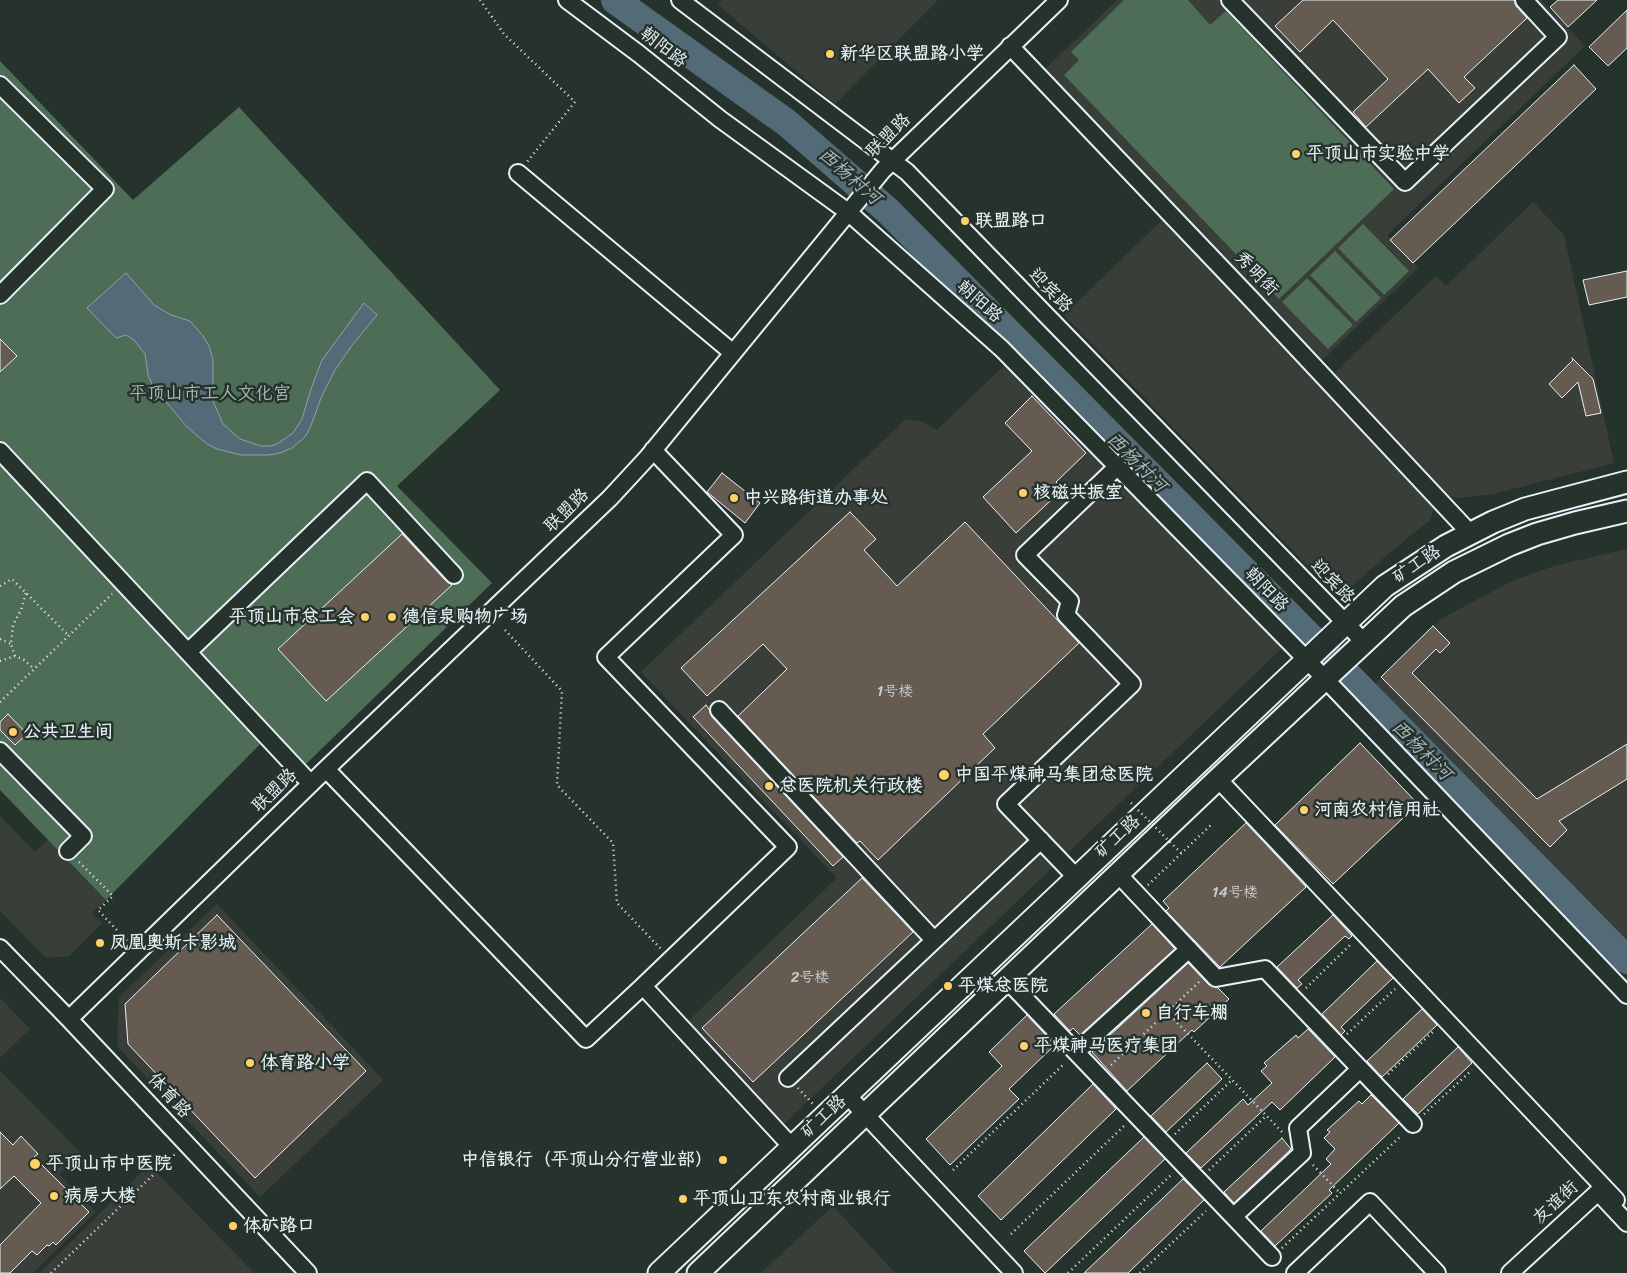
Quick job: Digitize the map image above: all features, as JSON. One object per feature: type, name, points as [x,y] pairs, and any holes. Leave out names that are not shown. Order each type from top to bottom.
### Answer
[{"type":"main road","name":"矿工路","points":[[659,1273],[1385,586],[1446,546],[1470,533],[1526,509],[1627,482]]},
{"type":"main road","name":"矿工路","points":[[698,1273],[1403,606],[1454,572],[1487,555],[1537,534],[1627,511]]},
{"type":"street","name":"朝阳路","points":[[567,0],[640,54],[720,119],[851,209],[1002,349],[1306,660],[1627,995]]},
{"type":"street","name":"迎宾路","points":[[680,0],[887,165],[907,172],[1357,648]]},
{"type":"street","name":"联盟路","points":[[69,1019],[326,769],[610,498],[653,450],[887,165],[1059,0]]},
{"type":"street","points":[[1230,0],[1405,182],[1558,37],[1524,0]]},
{"type":"street","name":"秀明街","points":[[1010,46],[1252,300],[1470,533]]},
{"type":"street","points":[[0,85],[105,189],[0,295]]},
{"type":"street","points":[[518,173],[733,353]]},
{"type":"street","points":[[326,769],[586,1039],[788,847],[606,657],[734,535],[653,450]]},
{"type":"street","points":[[0,451],[311,784]]},
{"type":"street","points":[[1076,877],[1006,804],[1132,684],[1066,615],[1070,601],[1026,555],[1118,467]]},
{"type":"street","points":[[188,652],[367,481],[454,575]]},
{"type":"street","points":[[719,710],[934,940]]},
{"type":"street","points":[[0,751],[83,836],[68,851]]},
{"type":"street","points":[[1218,779],[1616,1200]]},
{"type":"street","points":[[788,1078],[1041,840]]},
{"type":"street","points":[[1118,874],[1216,978],[1265,969],[1413,1124]]},
{"type":"street","name":"体育路","points":[[0,948],[308,1273]]},
{"type":"street","points":[[1076,1052],[1189,949]]},
{"type":"street","points":[[1007,980],[1272,1257]]},
{"type":"street","points":[[643,986],[792,1147]]},
{"type":"street","points":[[1234,1216],[1302,1153],[1298,1128],[1360,1069]]},
{"type":"street","points":[[847,1095],[1014,1273]]},
{"type":"street","name":"友谊街","points":[[1510,1273],[1598,1192],[1627,1223]]},
{"type":"street","points":[[1295,1273],[1370,1202],[1437,1273]]},
{"type":"path","points":[[480,0],[504,34],[575,102],[518,173]]},
{"type":"path","points":[[0,586],[12,579],[69,636]]},
{"type":"path","points":[[0,702],[124,583]]},
{"type":"path","points":[[15,656],[11,644],[13,625],[21,610],[26,593]]},
{"type":"path","points":[[505,630],[562,691],[557,785],[613,843],[617,903],[671,960]]},
{"type":"path","points":[[0,639],[11,644]]},
{"type":"path","points":[[0,661],[15,656],[24,660],[34,669]]},
{"type":"path","points":[[1131,803],[1182,854]]},
{"type":"path","points":[[1149,884],[1212,824]]},
{"type":"path","points":[[68,851],[113,896],[98,910],[137,952]]},
{"type":"path","points":[[1294,1000],[1352,943]]},
{"type":"path","points":[[1100,1076],[1210,972]]},
{"type":"path","points":[[1336,1044],[1396,988]]},
{"type":"path","points":[[1167,1012],[1340,1193]]},
{"type":"path","points":[[1376,1086],[1436,1030]]},
{"type":"path","points":[[953,1170],[1076,1052]]},
{"type":"path","points":[[1272,1257],[1478,1064]]},
{"type":"path","points":[[788,1078],[824,1116]]},
{"type":"path","points":[[1164,1144],[1232,1080]]},
{"type":"path","points":[[1011,1234],[1136,1114]]},
{"type":"path","points":[[1198,1180],[1266,1116]]},
{"type":"path","points":[[51,1273],[186,1144]]},
{"type":"path","points":[[1068,1273],[1183,1164]]},
{"type":"path","points":[[1140,1273],[1218,1200]]},
{"type":"shaded area","name":"新华区联盟路小学","points":[[722,0],[938,0],[835,104],[718,5]]},
{"type":"shaded area","name":"平顶山市实验中学","points":[[1117,0],[1541,0],[1585,46],[1387,235],[1418,268],[1319,363],[1042,72]]},
{"type":"shaded area","points":[[1533,202],[1564,235],[1614,463],[1493,494],[1458,498],[1446,495],[1332,375],[1436,276],[1446,286]]},
{"type":"shaded area","points":[[1164,218],[1435,504],[1430,520],[1350,588],[1336,591],[1329,588],[1064,315]]},
{"type":"shaded area","name":"中国平煤神马集团总医院","points":[[1010,360],[1283,647],[784,1124],[687,1022],[837,878],[641,672],[906,419],[923,422],[937,430]]},
{"type":"shaded area","points":[[1627,549],[1627,939],[1375,684],[1441,619],[1512,581],[1554,566]]},
{"type":"shaded area","points":[[0,816],[35,852],[48,840],[106,900],[92,913],[102,923],[69,956],[46,958],[0,911]]},
{"type":"shaded area","name":"体育路小学","points":[[217,904],[383,1080],[260,1197],[117,1046],[119,997]]},
{"type":"shaded area","points":[[0,998],[30,1029],[0,1058]]},
{"type":"shaded area","name":"平顶山市中医院","points":[[0,1071],[81,1153],[59,1174],[96,1212],[33,1273],[0,1273]]},
{"type":"shaded area","points":[[149,1165],[254,1273],[39,1273]]},
{"type":"shaded area","points":[[833,1206],[895,1273],[761,1273]]},
{"type":"green space","points":[[1124,0],[1188,0],[1210,25],[1226,11],[1394,189],[1279,299],[1064,75],[1079,60],[1071,52]]},
{"type":"green space","name":"平顶山市工人文化宫","points":[[0,61],[133,200],[239,107],[500,390],[397,486],[492,583],[305,765],[272,732],[106,900],[0,790]]},
{"type":"green space","points":[[1363,224],[1409,271],[1384,295],[1338,248]]},
{"type":"green space","points":[[1335,251],[1381,298],[1356,322],[1310,275]]},
{"type":"green space","points":[[1307,278],[1353,325],[1328,349],[1282,302]]},
{"type":"water","points":[[126,273],[154,305],[171,315],[190,321],[203,336],[209,346],[213,360],[213,401],[223,424],[240,439],[261,446],[277,444],[293,433],[302,419],[322,360],[364,303],[377,315],[335,370],[305,437],[292,448],[280,453],[241,455],[217,449],[207,444],[187,427],[153,386],[148,375],[145,354],[134,340],[126,335],[116,338],[87,308]]},
{"type":"building","points":[[1303,0],[1514,0],[1516,6],[1527,18],[1464,77],[1475,88],[1459,103],[1428,69],[1366,127],[1353,112],[1388,79],[1333,20],[1300,52],[1275,26]]},
{"type":"building","points":[[1558,0],[1597,0],[1568,27],[1550,7]]},
{"type":"building","points":[[1627,10],[1627,48],[1608,66],[1589,47]]},
{"type":"building","points":[[1574,65],[1596,89],[1413,263],[1390,240]]},
{"type":"building","points":[[1627,271],[1627,297],[1589,305],[1583,280]]},
{"type":"building","points":[[0,339],[17,356],[0,372]]},
{"type":"building","points":[[1572,358],[1593,379],[1601,413],[1586,416],[1578,382],[1562,398],[1549,384],[1573,360]]},
{"type":"building","points":[[1032,396],[1086,453],[1056,482],[1063,489],[1016,533],[983,497],[1032,451],[1005,423]]},
{"type":"building","name":"中兴路街道办事处","points":[[722,473],[760,503],[745,523],[707,492]]},
{"type":"building","points":[[850,512],[876,539],[864,550],[897,586],[965,522],[1079,643],[983,734],[995,748],[878,860],[860,841],[857,843],[738,716],[787,669],[763,644],[707,696],[681,668]]},
{"type":"building","name":"平顶山市总工会","points":[[402,534],[452,585],[326,701],[278,649]]},
{"type":"building","points":[[1433,626],[1450,643],[1440,653],[1436,649],[1412,673],[1537,799],[1627,744],[1627,779],[1559,821],[1567,830],[1550,847],[1381,677]]},
{"type":"building","name":"总医院机关行政楼","points":[[706,705],[712,717],[843,857],[833,866],[693,717]]},
{"type":"building","name":"公共卫生间","points":[[8,714],[27,734],[15,745],[0,730],[0,722]]},
{"type":"building","points":[[1360,743],[1418,804],[1333,884],[1275,825]]},
{"type":"building","points":[[1246,823],[1306,887],[1220,967],[1166,911],[1169,908],[1163,901]]},
{"type":"building","points":[[862,878],[913,932],[753,1082],[702,1028]]},
{"type":"building","name":"体育路小学","points":[[217,915],[366,1071],[255,1178],[128,1044],[125,1004]]},
{"type":"building","points":[[1333,915],[1352,936],[1349,939],[1345,936],[1298,980],[1302,984],[1297,988],[1277,967]]},
{"type":"building","points":[[1152,924],[1175,949],[1080,1035],[1073,1028],[1070,1031],[1054,1014]]},
{"type":"building","points":[[1377,961],[1393,978],[1341,1027],[1345,1031],[1341,1035],[1322,1014]]},
{"type":"building","points":[[1188,963],[1209,985],[1218,988],[1229,999],[1194,1032],[1192,1030],[1127,1091],[1092,1052]]},
{"type":"building","points":[[1422,1009],[1437,1025],[1382,1077],[1367,1061]]},
{"type":"building","points":[[1027,1015],[1055,1045],[1009,1089],[1019,1099],[950,1165],[926,1139],[1002,1066],[989,1052]]},
{"type":"building","points":[[1308,1029],[1335,1057],[1280,1110],[1272,1102],[1201,1168],[1186,1153],[1243,1099],[1248,1105],[1272,1083],[1261,1071],[1267,1066],[1264,1063],[1296,1035],[1298,1038]]},
{"type":"building","points":[[1458,1047],[1472,1063],[1418,1114],[1403,1099]]},
{"type":"building","points":[[1207,1063],[1222,1079],[1166,1132],[1151,1116]]},
{"type":"building","points":[[1093,1084],[1116,1109],[1001,1220],[978,1196]]},
{"type":"building","points":[[1371,1095],[1399,1123],[1329,1190],[1332,1193],[1275,1246],[1261,1231],[1331,1164],[1326,1159],[1335,1149],[1324,1138],[1330,1132],[1327,1130],[1359,1101],[1362,1104]]},
{"type":"building","name":"病房大楼","points":[[0,1132],[13,1145],[21,1136],[38,1154],[34,1157],[89,1212],[56,1245],[53,1242],[49,1246],[47,1245],[37,1255],[32,1251],[10,1273],[0,1273],[0,1245],[41,1203],[14,1176],[0,1189]]},
{"type":"building","points":[[1144,1137],[1165,1159],[1045,1273],[1024,1251]]},
{"type":"building","points":[[1282,1138],[1291,1149],[1234,1203],[1224,1192]]},
{"type":"building","points":[[1183,1179],[1204,1200],[1128,1273],[1084,1273]]},
{"type":"waterway","name":"西杨村河","points":[[615,0],[787,123],[888,211],[1627,960]]},
{"type":"place","name":"新华区联盟路小学","points":[[830,54]]},
{"type":"place","name":"平顶山市实验中学","points":[[1296,154]]},
{"type":"place","name":"联盟路口","points":[[965,221]]},
{"type":"place","name":"核磁共振室","points":[[1023,493]]},
{"type":"place","name":"中兴路街道办事处","points":[[734,498]]},
{"type":"place","name":"平顶山市总工会","points":[[365,617]]},
{"type":"place","name":"德信泉购物广场","points":[[392,617]]},
{"type":"place","name":"公共卫生间","points":[[13,732]]},
{"type":"place","name":"中国平煤神马集团总医院","points":[[944,775]]},
{"type":"place","name":"总医院机关行政楼","points":[[769,786]]},
{"type":"place","name":"河南农村信用社","points":[[1304,810]]},
{"type":"place","name":"凤凰奥斯卡影城","points":[[100,943]]},
{"type":"place","name":"平煤总医院","points":[[948,986]]},
{"type":"place","name":"自行车棚","points":[[1146,1013]]},
{"type":"place","name":"平煤神马医疗集团","points":[[1024,1046]]},
{"type":"place","name":"体育路小学","points":[[250,1063]]},
{"type":"place","name":"中信银行（平顶山分行营业部）","points":[[723,1160]]},
{"type":"place","name":"平顶山市中医院","points":[[35,1164]]},
{"type":"place","name":"病房大楼","points":[[54,1196]]},
{"type":"place","name":"平顶山卫东农村商业银行","points":[[683,1199]]},
{"type":"place","name":"体矿路口","points":[[233,1226]]}]
